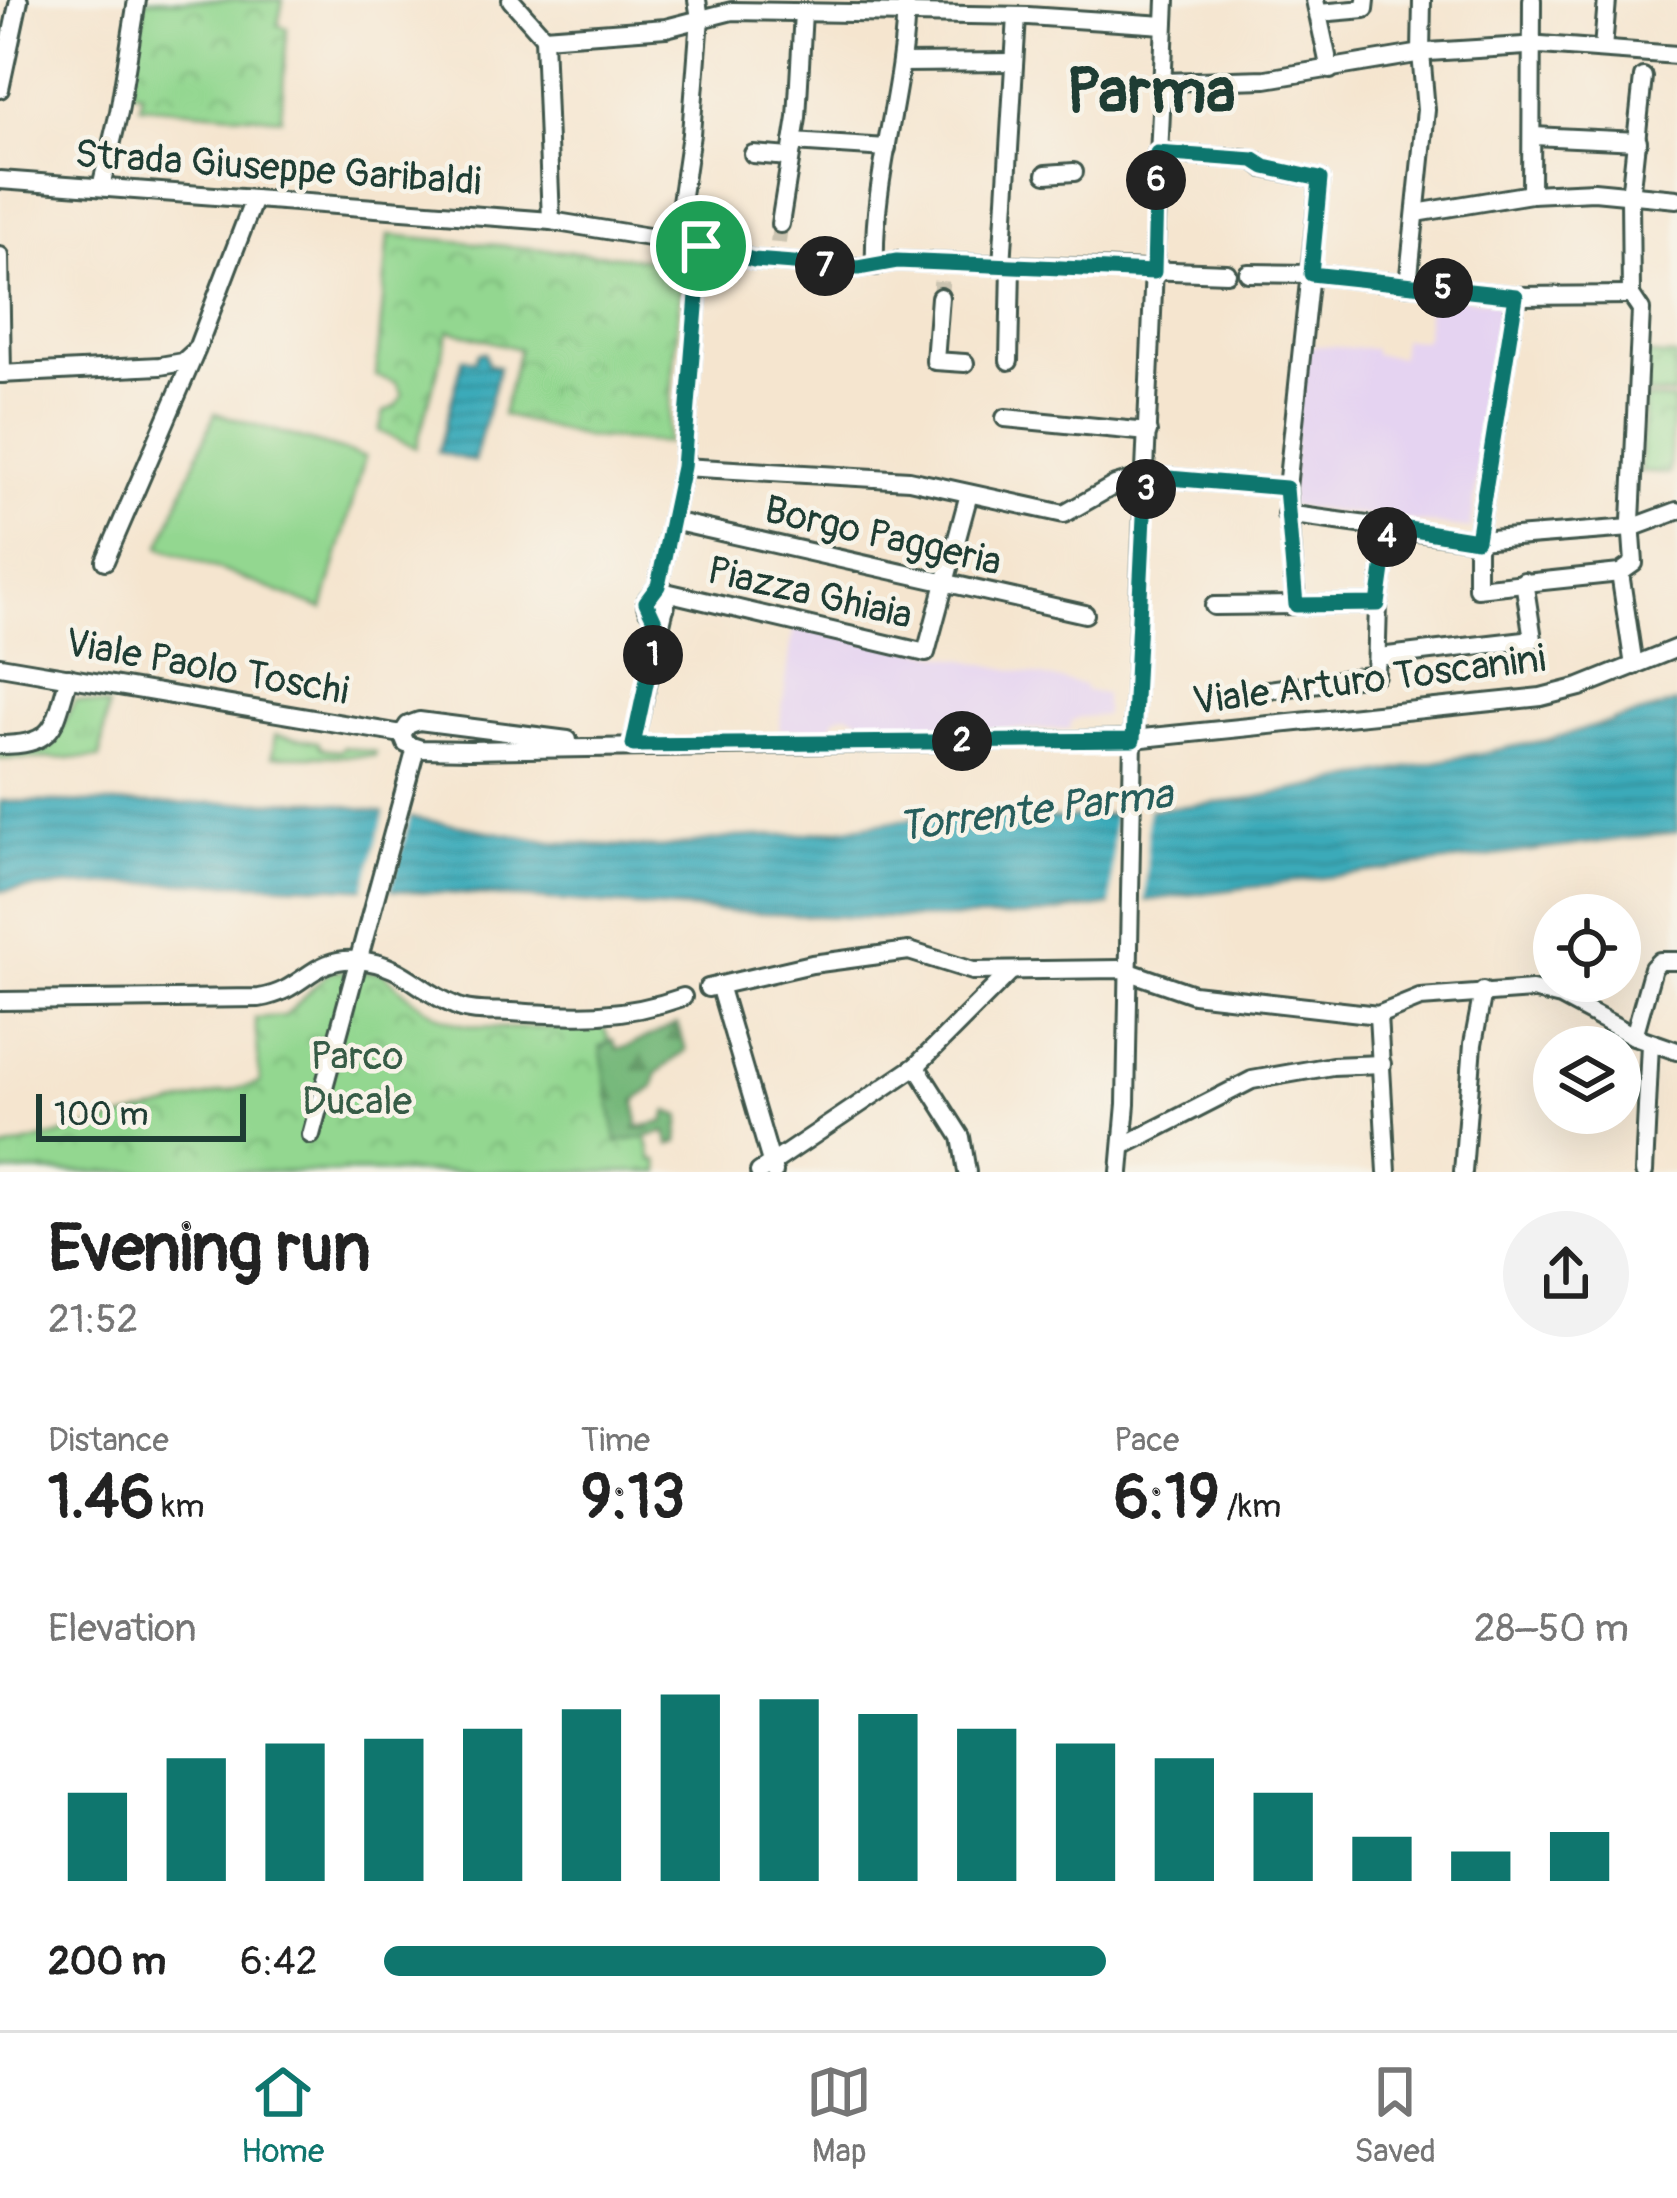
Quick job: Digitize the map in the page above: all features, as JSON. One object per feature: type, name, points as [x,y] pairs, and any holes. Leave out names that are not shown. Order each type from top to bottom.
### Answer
[{"type":"street","points":[[0,89],[19,0]]},
{"type":"street","points":[[101,188],[137,0]]},
{"type":"street","points":[[512,0],[544,37],[551,220]]},
{"type":"street","points":[[1120,1172],[1133,740],[1166,0]]},
{"type":"street","points":[[1330,70],[1317,7],[1364,9],[1366,0]]},
{"type":"street","points":[[1408,285],[1426,110],[1422,0]]},
{"type":"street","points":[[1531,194],[1532,0]]},
{"type":"street","points":[[1603,49],[1607,0]]},
{"type":"street","points":[[544,37],[665,28],[698,9],[906,7],[1164,25]]},
{"type":"street","points":[[875,266],[906,7]]},
{"type":"street","points":[[778,243],[791,150],[799,8]]},
{"type":"street","points":[[675,243],[691,134],[698,9]]},
{"type":"street","points":[[1009,361],[1008,169],[1017,16]]},
{"type":"street","points":[[1161,82],[1266,79],[1421,53],[1534,45],[1603,49],[1644,64],[1677,55]]},
{"type":"street","points":[[901,62],[1014,62]]},
{"type":"street","points":[[1516,296],[1477,540],[1478,588],[1620,573],[1634,563],[1631,528],[1642,331],[1641,310],[1631,295],[1630,197],[1644,64]]},
{"type":"street","points":[[1533,136],[1638,141]]},
{"type":"street","points":[[753,154],[887,148]]},
{"type":"street","points":[[1157,161],[1254,160],[1265,167],[1320,179],[1286,488],[1296,605]]},
{"type":"street","points":[[1046,174],[1074,172]]},
{"type":"street","name":"Strada Giuseppe Garibaldi","points":[[0,180],[551,220],[701,246],[743,258],[778,243],[858,268],[892,261],[942,267],[1227,273]]},
{"type":"street","points":[[1416,213],[1531,194],[1594,190],[1677,199]]},
{"type":"street","points":[[105,561],[196,350],[254,199]]},
{"type":"street","points":[[627,745],[661,606],[658,586],[683,467],[701,246]]},
{"type":"street","points":[[0,256],[1,374],[174,364],[196,350]]},
{"type":"street","points":[[1248,273],[1311,274],[1516,296],[1631,295]]},
{"type":"street","points":[[940,297],[935,361],[965,363]]},
{"type":"street","points":[[1005,418],[1148,432]]},
{"type":"street","points":[[683,467],[909,480],[1064,514],[1115,485],[1146,476],[1286,488]]},
{"type":"street","points":[[944,584],[970,494]]},
{"type":"street","points":[[1286,514],[1477,540],[1631,528],[1677,511]]},
{"type":"street","name":"Borgo Paggeria","points":[[672,521],[1083,613]]},
{"type":"street","points":[[1378,666],[1378,604],[1389,526]]},
{"type":"street","points":[[1620,573],[1634,665]]},
{"type":"street","points":[[1254,692],[1533,639],[1524,581]]},
{"type":"street","name":"Piazza Ghiaia","points":[[661,606],[926,653],[944,584]]},
{"type":"street","points":[[1214,606],[1378,604]]},
{"type":"street","name":"Viale Arturo Toscanini","points":[[627,745],[1133,740],[1541,697],[1580,687],[1677,648]]},
{"type":"street","name":"Viale Paolo Toschi","points":[[0,666],[402,734]]},
{"type":"street","points":[[0,745],[27,745],[44,739],[54,727],[69,676]]},
{"type":"street","points":[[412,722],[627,745],[418,754],[402,734],[412,722]]},
{"type":"street","points":[[310,1135],[418,754],[437,737],[432,723]]},
{"type":"street","points":[[1011,970],[916,1066],[768,1170],[714,986],[812,964],[904,951],[926,953],[973,971],[1011,970],[1128,970],[1193,994],[1378,1015],[1420,998],[1532,990],[1561,997],[1642,1040],[1677,1051]]},
{"type":"street","points":[[0,1000],[259,998],[289,990],[326,961],[360,953],[396,968],[459,1008],[586,1017],[619,1015],[683,997]]},
{"type":"street","points":[[1644,1172],[1642,1040],[1653,968],[1660,961],[1677,961]]},
{"type":"street","points":[[1463,1172],[1473,1044],[1483,991]]},
{"type":"street","points":[[1378,1015],[1387,1172]]},
{"type":"street","points":[[1123,1146],[1252,1080],[1332,1066],[1382,1064]]},
{"type":"street","points":[[916,1066],[962,1137],[967,1172]]},
{"type":"shaded area","points":[[1424,292],[1499,303],[1471,529],[1289,506],[1302,345],[1374,349],[1374,354],[1400,357],[1402,339],[1425,340],[1428,310],[1423,308]]},
{"type":"shaded area","points":[[794,624],[1084,685],[1085,691],[1105,694],[1105,715],[1078,718],[1071,721],[1070,729],[863,730],[859,719],[847,713],[836,717],[830,730],[779,730]]},
{"type":"green space","points":[[145,0],[283,0],[278,25],[287,28],[281,118],[140,106],[142,93],[131,91]]},
{"type":"green space","points":[[389,235],[683,262],[667,443],[585,437],[502,415],[519,349],[449,330],[416,448],[379,431],[384,412],[403,395],[397,383],[376,376]]},
{"type":"green space","points":[[1647,355],[1676,356],[1674,395],[1645,394]]},
{"type":"green space","points":[[1645,399],[1674,400],[1669,474],[1640,472]]},
{"type":"green space","points":[[215,413],[365,457],[323,609],[160,547]]},
{"type":"green space","points":[[75,700],[108,706],[100,758],[0,759],[0,751],[42,751],[53,746]]},
{"type":"green space","points":[[275,735],[318,742],[321,748],[376,752],[375,756],[272,756]]},
{"type":"green space","name":"Parco Ducale","points":[[330,971],[382,972],[423,1006],[464,1024],[525,1028],[601,1022],[610,1041],[600,1047],[617,1142],[647,1137],[652,1161],[658,1161],[660,1172],[0,1172],[0,1150],[260,1083],[255,1018],[285,1016]]},
{"type":"green space","points":[[677,1024],[686,1050],[657,1073],[654,1087],[636,1100],[638,1127],[664,1122],[668,1111],[681,1116],[678,1142],[670,1145],[666,1132],[615,1144],[596,1052],[613,1040],[617,1049],[626,1047]]},
{"type":"water","points":[[485,352],[488,364],[499,367],[474,462],[438,452],[463,358],[475,361]]},
{"type":"water","points":[[1677,703],[1677,832],[1027,916],[770,914],[256,884],[0,891],[0,801],[318,801],[552,842],[660,848],[940,815],[1063,819],[1244,800],[1547,740]]},
{"type":"pier","points":[[1148,804],[1145,908],[1111,912],[1114,808]]},
{"type":"pier","points":[[386,808],[411,813],[388,899],[362,897]]},
{"type":"tunnel","points":[[778,243],[780,224]]},
{"type":"tunnel","points":[[940,297],[942,272]]},
{"type":"district","name":"Parma","points":[[1151,92]]},
{"type":"route","points":[[1157,153],[1254,160],[1265,167],[1320,179],[1311,274],[1516,296],[1477,540],[1389,526],[1378,604],[1296,605],[1286,488],[1146,476],[1133,740],[633,745],[658,628],[646,602],[657,590],[683,467],[701,246],[754,260],[858,268],[897,261],[1154,272],[1157,153]]},
{"type":"water label","name":"Torrente Parma","points":[[1035,811]]}]
